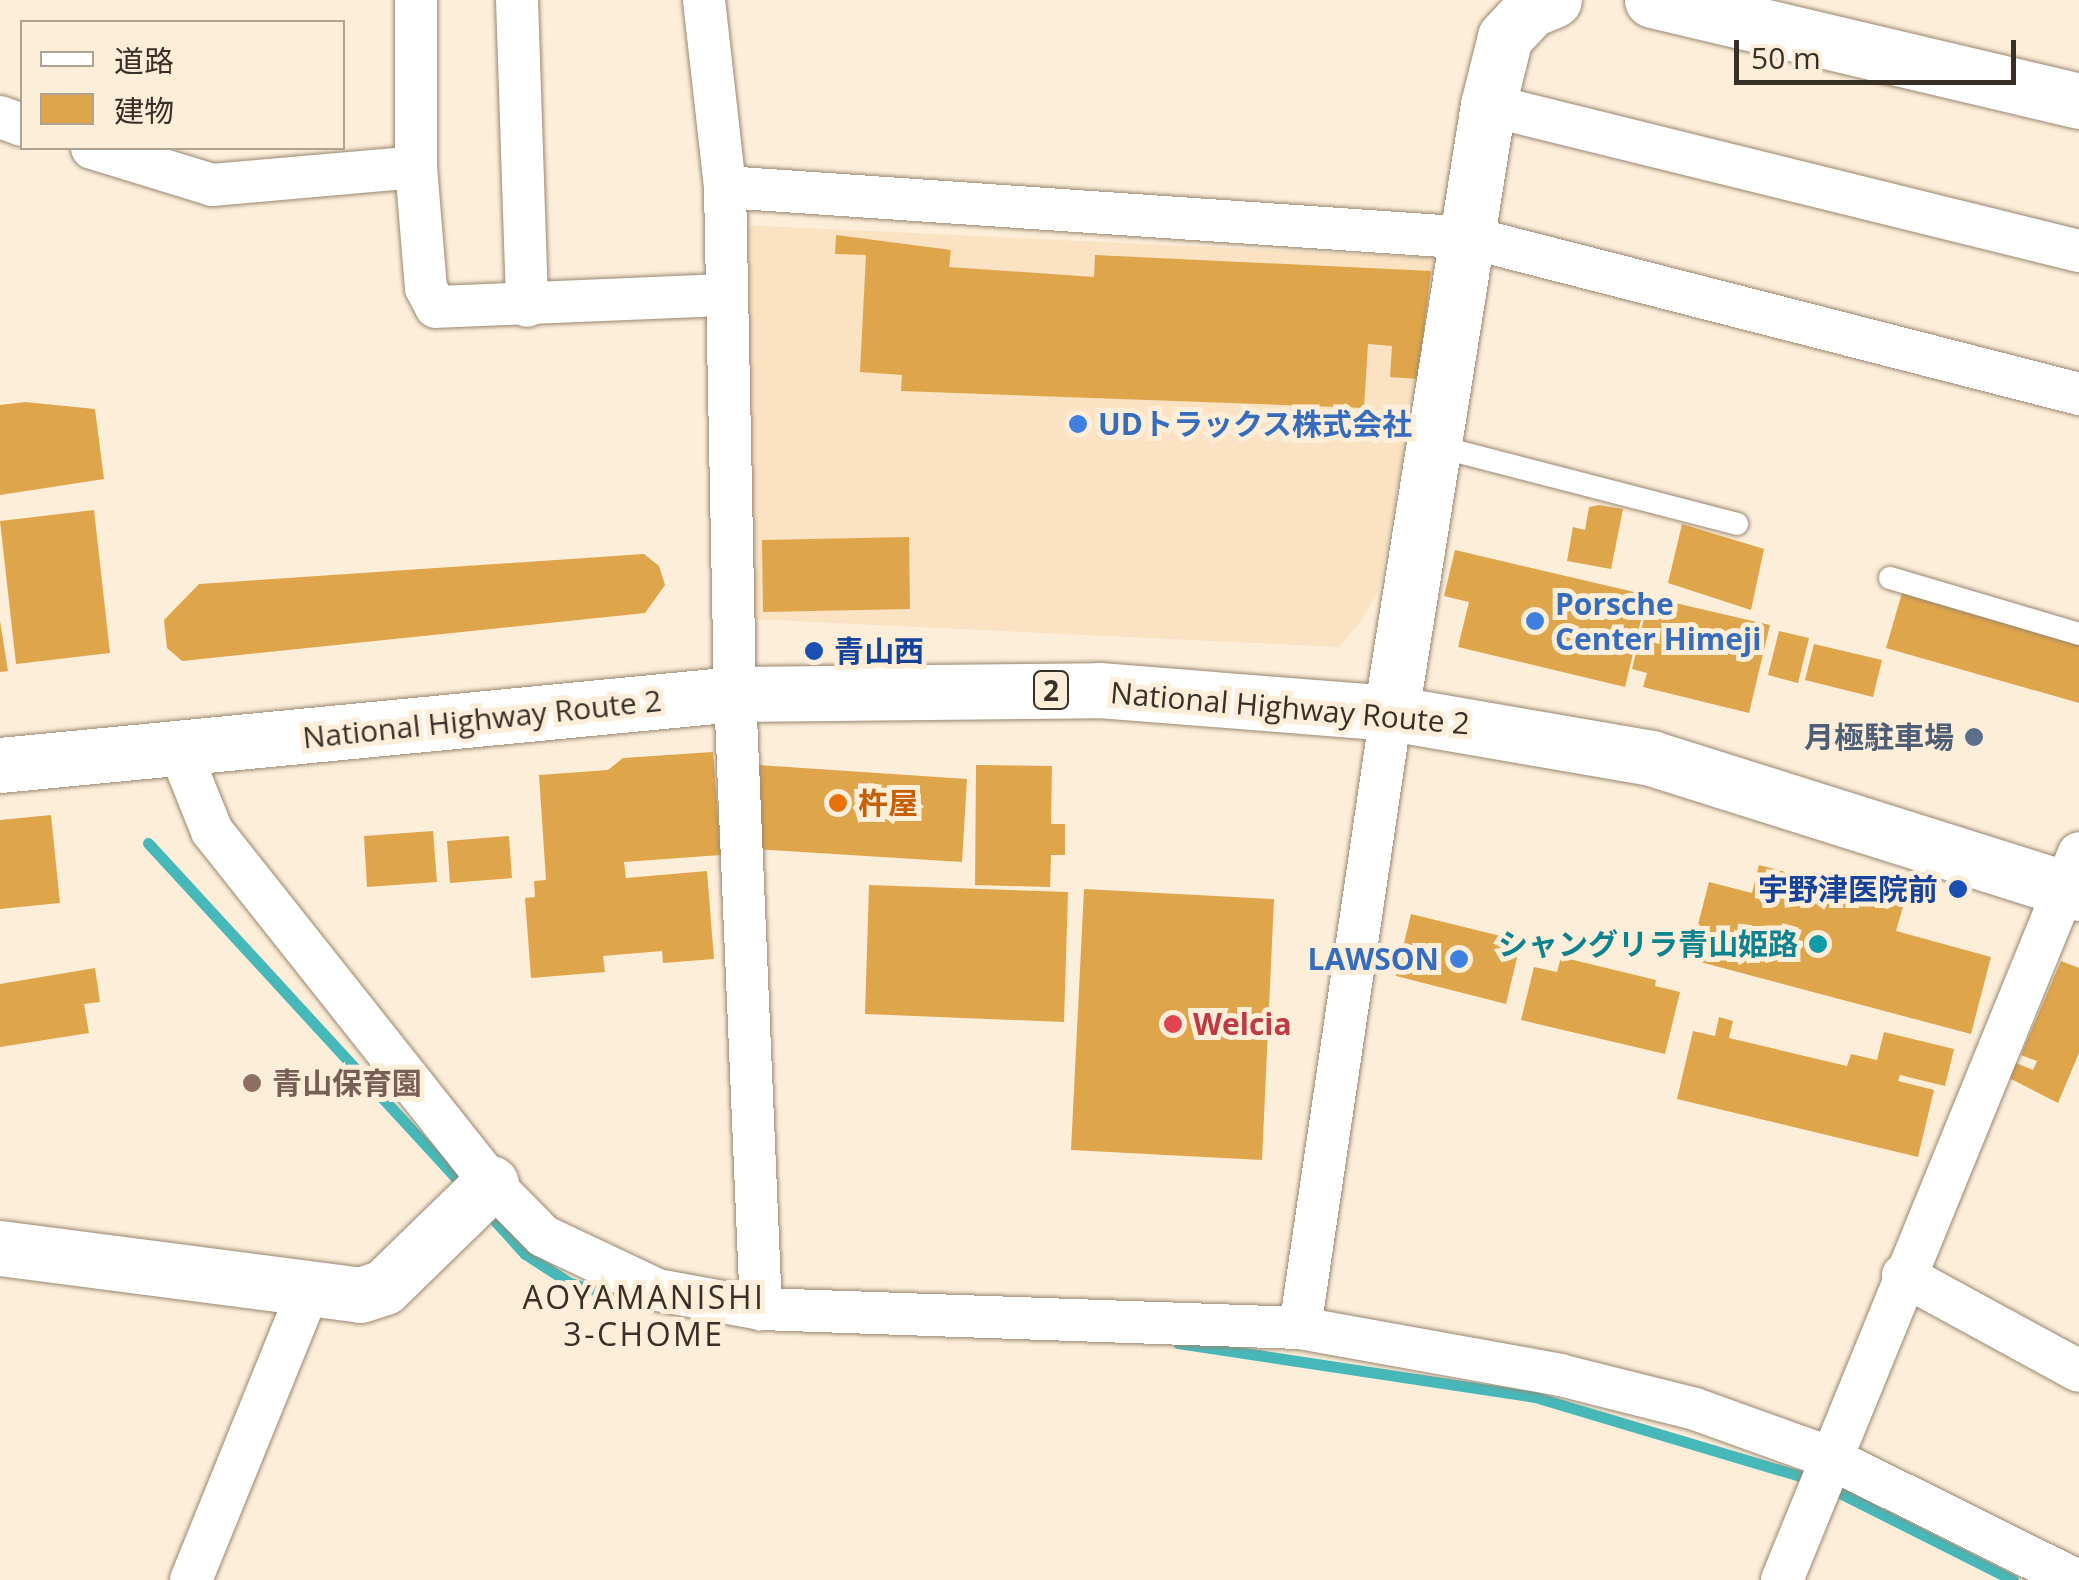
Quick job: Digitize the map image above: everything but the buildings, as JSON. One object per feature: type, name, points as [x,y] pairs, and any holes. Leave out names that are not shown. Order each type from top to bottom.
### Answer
[{"type":"main road","points":[[1652,0],[2079,101]]},
{"type":"main road","points":[[1391,712],[1471,238],[1488,104],[1506,37],[1536,3]]},
{"type":"main road","name":"National Highway Route 2","points":[[0,766],[735,694],[1099,690],[1391,712],[1651,758],[2074,878]]},
{"type":"main road","points":[[0,1248],[360,1294],[384,1287],[491,1183]]},
{"type":"street","points":[[416,0],[416,167],[426,288],[436,307],[727,295]]},
{"type":"street","points":[[518,0],[527,306]]},
{"type":"street","points":[[704,0],[725,187],[735,694],[761,1308]]},
{"type":"street","points":[[1488,104],[2079,251]]},
{"type":"street","points":[[98,150],[212,185],[416,167]]},
{"type":"street","points":[[725,187],[1471,238],[2079,394]]},
{"type":"street","points":[[1300,1328],[1391,712]]},
{"type":"street","points":[[179,749],[212,831],[491,1183],[543,1236],[657,1290],[761,1308],[1300,1328],[1560,1374],[1695,1410],[1828,1457],[2076,1580]]},
{"type":"street","points":[[1782,1580],[1903,1275],[2074,878]]},
{"type":"street","points":[[1903,1275],[2079,1371]]},
{"type":"street","points":[[192,1580],[310,1287]]},
{"type":"lane","points":[[1436,446],[1737,524]]},
{"type":"lane","points":[[1890,578],[2079,634]]},
{"type":"shaded area","name":"UDトラックス株式会社","points":[[743,225],[1439,258],[1379,589],[1362,620],[1339,647],[749,619]]},
{"type":"waterway","points":[[148,843],[467,1190]]},
{"type":"waterway","points":[[486,1211],[525,1254],[570,1283],[647,1305]]},
{"type":"waterway","points":[[1178,1343],[1535,1397],[1813,1480]]},
{"type":"waterway","points":[[1830,1488],[2013,1580]]},
{"type":"place","name":"UDトラックス株式会社","points":[[1078,424]]},
{"type":"place","name":"Porsche Center Himeji","points":[[1535,621]]},
{"type":"place","name":"青山西","points":[[814,651]]},
{"type":"place","name":"月極駐車場","points":[[1974,737]]},
{"type":"place","name":"杵屋","points":[[838,803]]},
{"type":"place","name":"宇野津医院前","points":[[1958,889]]},
{"type":"place","name":"シャングリラ青山姫路","points":[[1818,944]]},
{"type":"place","name":"LAWSON","points":[[1459,959]]},
{"type":"place","name":"Welcia","points":[[1173,1024]]},
{"type":"place","name":"青山保育園","points":[[252,1083]]},
{"type":"district","name":"AOYAMANISHI 3-CHOME","points":[[644,1316]]}]
